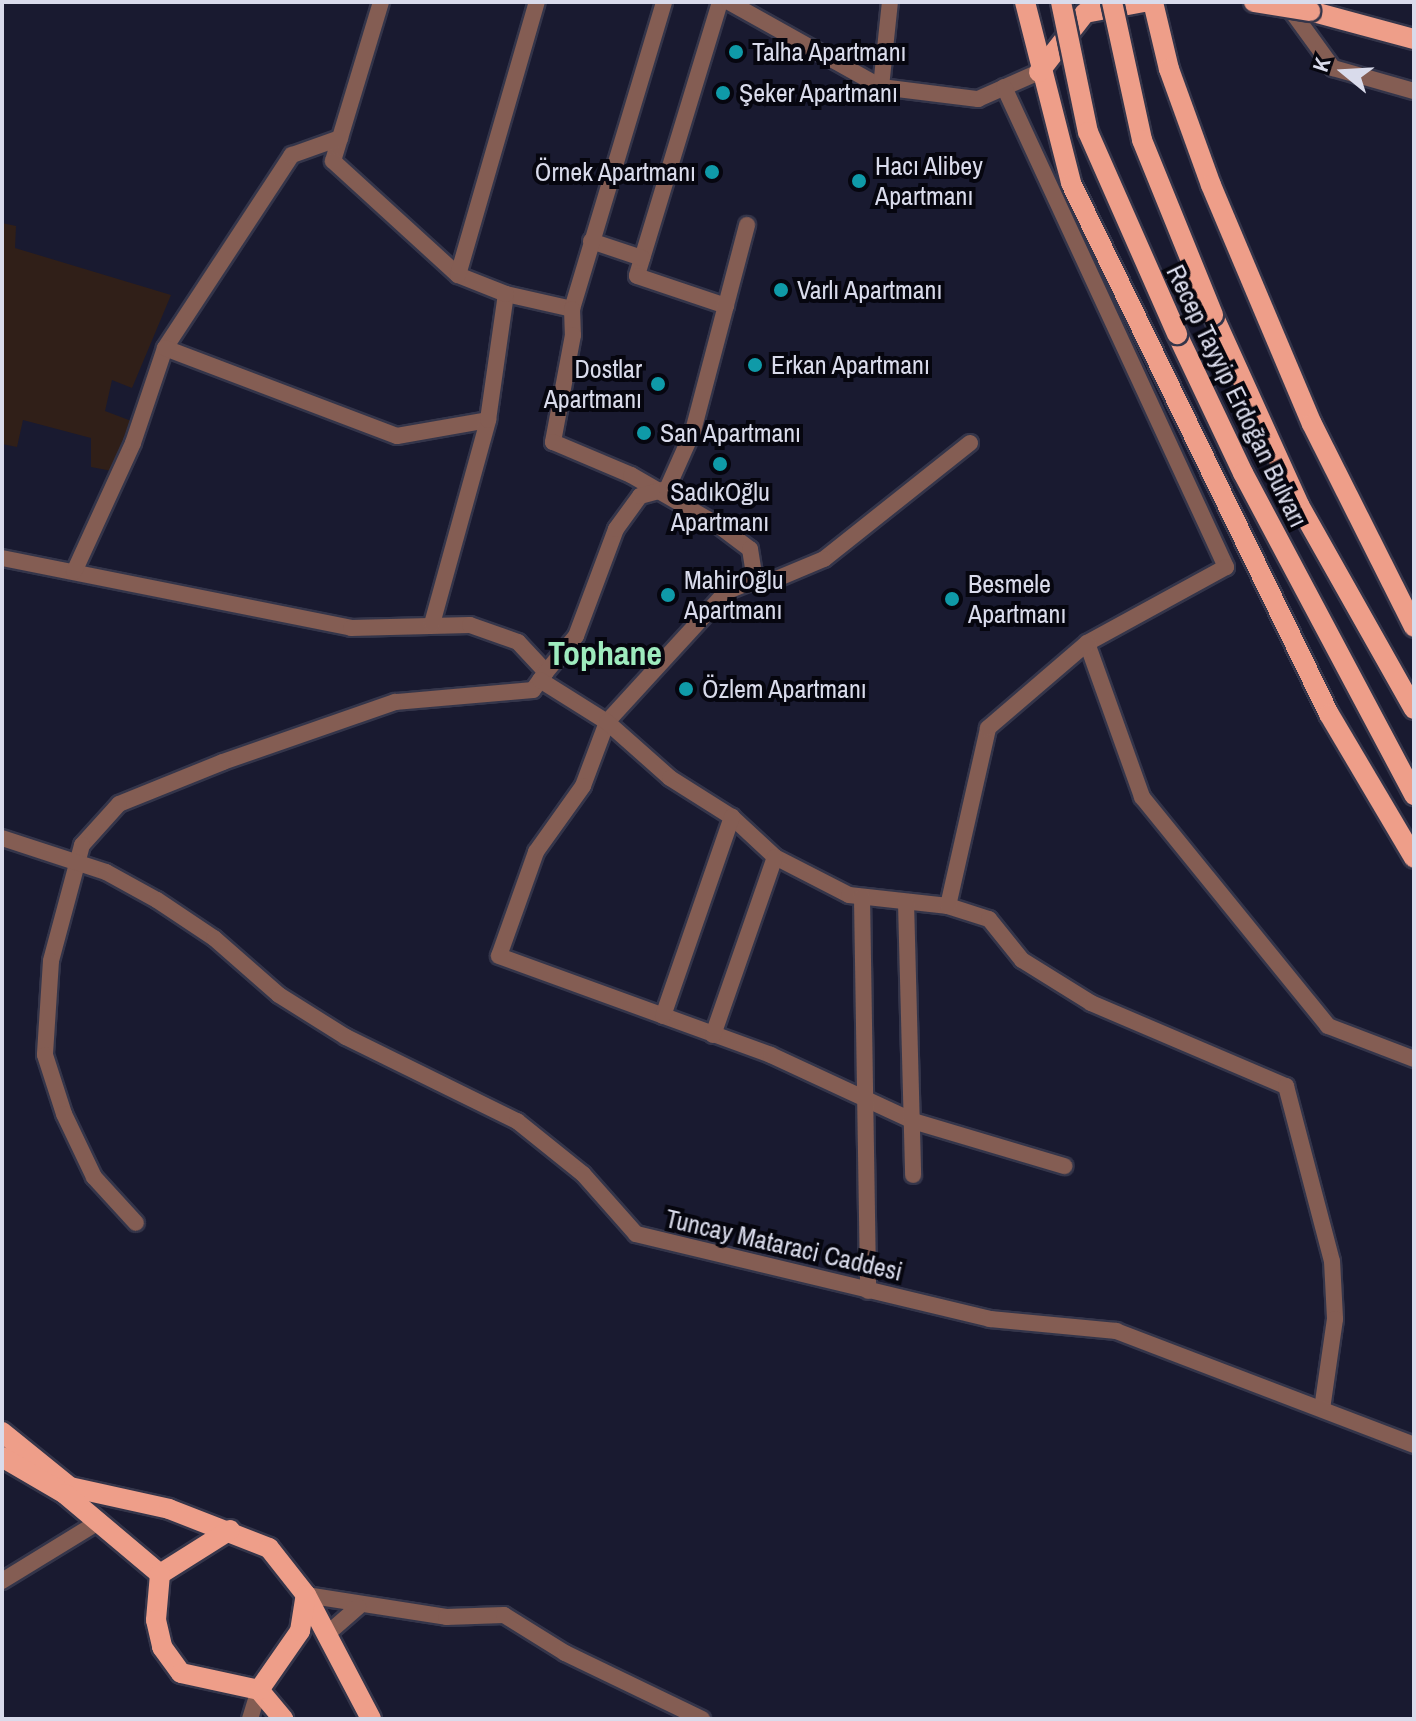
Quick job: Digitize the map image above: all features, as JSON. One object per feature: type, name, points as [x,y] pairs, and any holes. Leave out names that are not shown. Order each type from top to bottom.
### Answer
[{"type":"main road","points":[[1025,2],[1039,72],[1071,183],[1329,714],[1414,858]]},
{"type":"main road","name":"Recep Tayyip Erdoğan Bulvarı","points":[[1061,2],[1088,132],[1177,334],[1243,473],[1414,795]]},
{"type":"main road","name":"Recep Tayyip Erdoğan Bulvarı","points":[[1112,2],[1142,140],[1213,315],[1292,491],[1414,709]]},
{"type":"main road","points":[[1039,72],[1085,13],[1144,2]]},
{"type":"main road","points":[[1153,2],[1169,69],[1255,291],[1312,424],[1414,626]]},
{"type":"main road","points":[[1254,2],[1310,11],[1414,39]]},
{"type":"main road","points":[[2,1432],[70,1487],[169,1509],[230,1530],[269,1548],[306,1595],[371,1719]]},
{"type":"main road","points":[[2,1457],[100,1521],[160,1574]]},
{"type":"main road","points":[[160,1574],[230,1530]]},
{"type":"main road","points":[[160,1574],[156,1620],[162,1647],[181,1673],[259,1690],[283,1719]]},
{"type":"main road","points":[[259,1690],[300,1631],[306,1595]]},
{"type":"street","points":[[381,2],[333,161],[458,275],[506,294],[572,309]]},
{"type":"street","points":[[458,275],[537,2]]},
{"type":"street","points":[[664,2],[572,309],[573,335],[553,442],[631,475],[750,549],[755,580]]},
{"type":"street","points":[[720,2],[637,276],[726,306]]},
{"type":"street","points":[[729,2],[881,87],[978,99],[1039,72]]},
{"type":"street","points":[[881,87],[890,2]]},
{"type":"street","points":[[1285,2],[1333,68],[1414,91]]},
{"type":"street","points":[[948,906],[988,728],[1087,643],[1226,567],[1004,87]]},
{"type":"street","points":[[74,572],[133,443],[165,348],[292,155],[340,138]]},
{"type":"street","points":[[136,1223],[94,1177],[64,1114],[45,1055],[51,961],[82,845],[119,804],[223,762],[395,702],[533,690],[576,636],[616,529],[640,496],[667,489],[693,431],[747,225]]},
{"type":"street","points":[[591,241],[642,258]]},
{"type":"street","points":[[432,624],[488,420],[506,294]]},
{"type":"street","points":[[165,348],[397,436],[488,420]]},
{"type":"street","points":[[970,443],[824,559],[774,580],[755,580],[726,592],[607,722],[583,786],[536,852],[499,956],[713,1035],[913,1121],[1064,1166]]},
{"type":"street","points":[[2,558],[351,628],[470,625],[518,642],[543,676],[607,722],[670,778],[732,817],[775,857],[849,895],[948,906],[989,919],[1022,960],[1091,1003],[1286,1086],[1332,1261],[1335,1319],[1322,1409]]},
{"type":"street","points":[[1087,643],[1142,797],[1188,859],[1328,1026],[1414,1059]]},
{"type":"street","points":[[663,1016],[732,817]]},
{"type":"street","name":"Tuncay Mataraci Caddesi","points":[[2,838],[77,863],[157,900],[214,938],[279,995],[346,1037],[517,1121],[583,1174],[636,1234],[990,1319],[1116,1331],[1414,1445]]},
{"type":"street","points":[[713,1035],[775,857]]},
{"type":"street","points":[[862,897],[868,1291]]},
{"type":"street","points":[[906,902],[913,1175]]},
{"type":"street","points":[[2,1581],[100,1521]]},
{"type":"street","points":[[306,1595],[358,1607],[446,1617],[504,1615],[565,1653],[702,1719]]},
{"type":"street","points":[[326,1635],[358,1607]]},
{"type":"street","points":[[250,1719],[259,1690]]},
{"type":"shaded area","points":[[2,223],[16,226],[15,248],[171,295],[132,388],[112,380],[105,411],[134,422],[117,472],[91,467],[91,438],[23,420],[17,447],[2,444]]},
{"type":"place","name":"Talha Apartmanı","points":[[736,52]]},
{"type":"place","name":"Şeker Apartmanı","points":[[723,93]]},
{"type":"place","name":"Örnek Apartmanı","points":[[712,172]]},
{"type":"place","name":"Hacı Alibey Apartmanı","points":[[859,181]]},
{"type":"place","name":"Varlı Apartmanı","points":[[781,290]]},
{"type":"place","name":"Erkan Apartmanı","points":[[755,365]]},
{"type":"place","name":"Dostlar Apartmanı","points":[[658,384]]},
{"type":"place","name":"San Apartmanı","points":[[644,433]]},
{"type":"place","name":"SadıkOğlu Apartmanı","points":[[720,464]]},
{"type":"place","name":"MahirOğlu Apartmanı","points":[[668,595]]},
{"type":"place","name":"Besmele Apartmanı","points":[[952,599]]},
{"type":"place","name":"Özlem Apartmanı","points":[[686,689]]},
{"type":"district","name":"Tophane","points":[[605,654]]}]
